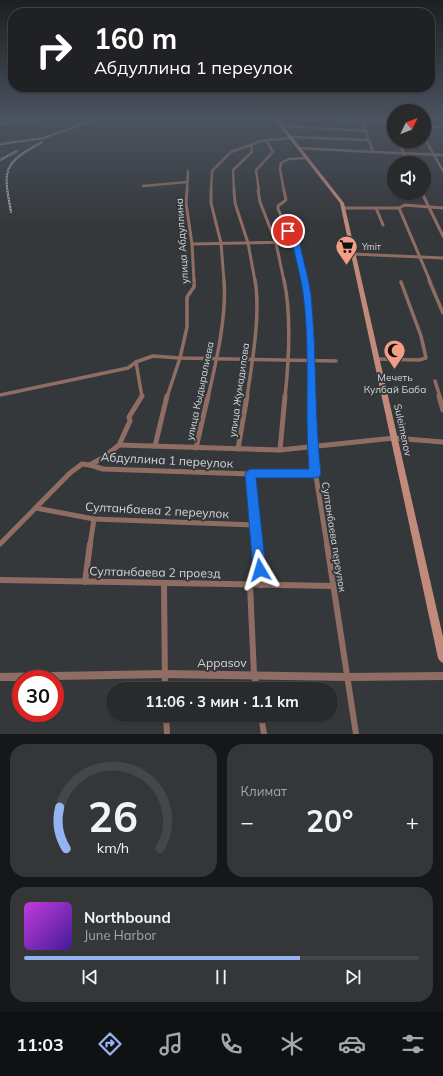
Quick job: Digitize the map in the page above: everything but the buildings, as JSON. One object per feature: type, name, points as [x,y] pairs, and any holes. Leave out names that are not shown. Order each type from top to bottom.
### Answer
[{"type":"main road","name":"Suleimenov","points":[[303,153],[340,199],[343,208],[443,658]]},
{"type":"street","name":"улица Кыдыралиева","points":[[196,448],[216,359],[225,292],[221,243],[211,203],[212,170],[230,153]]},
{"type":"street","name":"улица Жумадилова","points":[[238,449],[253,359],[257,293],[248,243],[235,203],[234,170],[251,153]]},
{"type":"street","points":[[272,153],[256,170],[260,202],[276,243],[287,293],[289,359],[280,450]]},
{"type":"street","points":[[392,153],[443,155]]},
{"type":"street","points":[[434,155],[442,169]]},
{"type":"street","name":"Султанбаева переулок","points":[[306,158],[282,162],[279,170],[284,185],[286,200],[278,206],[278,209],[293,242],[296,244],[307,293],[312,360],[313,447],[315,474],[356,734]]},
{"type":"street","name":"улица Абдуллина","points":[[155,446],[166,400],[180,358],[187,327],[187,297],[194,287],[192,244],[186,203],[188,171]]},
{"type":"street","points":[[143,186],[187,182]]},
{"type":"street","points":[[426,200],[443,236]]},
{"type":"street","points":[[343,208],[399,208],[405,205],[443,208]]},
{"type":"street","points":[[376,208],[383,225]]},
{"type":"street","points":[[399,208],[418,257],[443,313]]},
{"type":"street","points":[[192,244],[293,242]]},
{"type":"street","points":[[353,254],[443,258]]},
{"type":"street","points":[[377,359],[419,360],[426,358],[421,336],[400,282]]},
{"type":"street","points":[[0,395],[128,368],[136,362],[153,356],[216,359],[289,359],[336,361]]},
{"type":"street","points":[[0,544],[70,473],[82,464],[90,464],[104,457],[119,445],[130,421],[129,417],[142,398],[136,362]]},
{"type":"street","points":[[435,381],[443,410]]},
{"type":"street","points":[[119,445],[280,450],[394,438],[443,442]]},
{"type":"street","name":"Абдуллина 1 переулок","points":[[90,464],[104,469],[250,474],[315,474]]},
{"type":"street","points":[[250,474],[261,585]]},
{"type":"street","name":"Султанбаева 2 переулок","points":[[36,508],[94,519],[254,525]]},
{"type":"street","points":[[85,582],[94,519]]},
{"type":"street","name":"Султанбаева 2 проезд","points":[[0,580],[333,586]]},
{"type":"street","points":[[164,583],[165,682]]},
{"type":"street","points":[[250,585],[256,682]]},
{"type":"street","name":"Appasov","points":[[0,677],[165,674],[254,674],[348,677],[443,676]]},
{"type":"street","points":[[166,722],[167,734]]},
{"type":"street","points":[[262,722],[264,734]]},
{"type":"railway","points":[[0,160],[13,153]]},
{"type":"railway","points":[[11,212],[7,186],[8,169],[13,162],[24,153]]},
{"type":"place","name":"Ymiт","points":[[346,266]]},
{"type":"place","name":"Мечеть Кулбай Баба","points":[[395,370]]},
{"type":"route","points":[[260,570],[254,525],[250,474],[315,474],[313,447],[312,360],[307,293],[296,244],[293,242],[288,231]]}]
